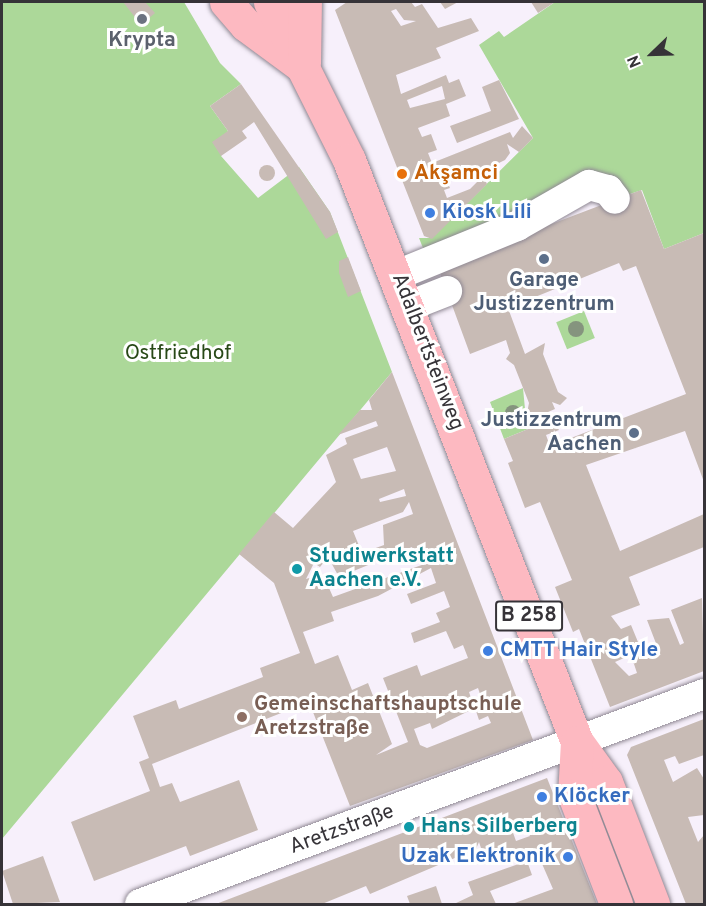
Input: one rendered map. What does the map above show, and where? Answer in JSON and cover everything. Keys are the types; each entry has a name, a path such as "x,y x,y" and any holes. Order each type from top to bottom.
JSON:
{"main road":[{"path":"226,2 246,26 304,68"},
{"name":"Adalbertsteinweg","path":"270,2 304,68 397,275 577,742 606,782 653,904"},
{"name":"Adalbertsteinweg","path":"304,68 305,2"},
{"name":"Adalbertsteinweg","path":"577,742 574,795 616,904"}],"street":[{"path":"397,275 517,226 590,185 609,190 615,199"},
{"path":"409,306 447,291"},
{"name":"Aretzstraße","path":"140,904 705,694"}],"green space":[{"name":"Ostfriedhof","path":"2,2 184,2 220,63 241,84 210,106 228,131 221,156 258,198 299,167 330,212 392,372 2,839"},
{"path":"555,2 704,2 704,233 664,249 642,190 624,196 622,188 427,258 419,238 432,238 533,138 479,45 499,31 504,37"},
{"path":"584,311 595,338 567,349 556,322"},
{"path":"523,388 525,409 532,416 538,411 538,425 504,439 490,402"}],"building":[{"name":"Krypta","path":"123,2 145,2 155,13 141,25"},
{"path":"347,2 411,2 415,7 422,4 438,28 471,18 479,31 436,48 441,58 396,75 401,94 446,75 449,83 459,79 466,96 446,104 450,116 418,128 422,137 431,134 437,150 428,153 432,163 510,132 513,138 522,126 533,138 519,152 507,144 510,153 505,160 464,180 454,166 442,171 450,188 444,190 447,198 470,189 483,176 487,184 432,239 424,236 335,10","holes":["396,9 404,20 416,21 401,26 391,11","442,86 445,99 410,108 407,100"]},
{"path":"440,2 458,2 445,9"},
{"path":"531,2 555,2 538,13"},
{"path":"499,80 519,119 457,143 450,126 491,111 482,87"},
{"path":"241,84 330,212 338,232 326,239 254,122 242,131 247,138 221,156 212,142 228,131 210,106"},
{"path":"267,165 275,173 267,181 259,173"},
{"path":"641,190 664,249 704,233 704,482 685,431 586,465 620,551 704,514 704,547 629,577 640,605 611,616 621,629 631,625 645,659 650,657 647,650 657,646 647,620 669,618 680,645 684,643 671,610 702,598 704,671 610,707 579,629 573,632 555,587 572,580 540,502 525,508 508,463 513,461 504,439 538,425 539,415 527,413 529,403 514,365 506,359 510,353 506,340 470,354 438,267","holes":["619,263 623,271 636,266 686,394 550,446 546,435 559,430 548,412 555,409 552,402 560,405 567,398 558,392 543,354 545,343 525,354 508,308","631,655 637,673 629,676 615,662"]},
{"path":"348,257 361,291 348,297 339,273 339,261"},
{"path":"392,372 533,740 350,806 309,702 152,764 160,787 172,783 180,802 239,780 258,830 190,856 186,846 94,881 71,822 150,791 139,762 149,758 133,716 176,700 179,709 263,677 260,668 300,653 274,583 239,554 274,512 293,528 336,482 326,455 347,444 345,438 378,426 376,421 338,435 360,410 372,410 369,400","holes":["387,447 396,471 361,479 353,459","404,489 406,496 380,502 379,499","409,502 413,514 383,525 384,545 362,553 353,531 403,512","412,547 415,556 426,552 430,562 333,597 329,588 321,590 316,576 306,579 314,563 320,567 328,557 339,577","431,568 436,583 407,594 411,604 444,591 450,607 436,613 440,622 411,633 414,643 446,631 454,649 463,645 468,658 421,676 417,665 383,678 408,742 376,755 392,744 368,683 352,690 338,655 315,664 303,632 334,621 331,612 378,596","478,688 481,697 472,701 469,692","475,708 479,720 488,716 491,723 427,748 420,745 414,729 430,723 432,729"]},
{"path":"704,719 704,755 679,764 675,756 664,760 673,782 697,768 704,779 704,815 688,817 698,842 704,835 704,904 686,904 627,755 631,747"},
{"path":"547,778 597,904 512,904 553,889 536,850 502,864 495,849 483,854 479,842 476,849 370,894 366,886 322,904 216,904","holes":["525,825 530,836 516,841 512,830"]},
{"path":"43,856 60,902 13,904 2,871"},
{"path":"527,861 532,875 490,891 496,904 454,904 473,895 468,882"},
{"path":"436,886 442,904 410,904 407,896"}],"place":[{"name":"Krypta","path":"142,19"},
{"name":"Akşamci","path":"402,174"},
{"name":"Kiosk Lili","path":"430,213"},
{"name":"Garage Justizzentrum","path":"544,259"},
{"name":"Justizzentrum Aachen","path":"634,433"},
{"name":"Studiwerkstatt Aachen e.V.","path":"297,569"},
{"name":"CMTT Hair Style","path":"488,651"},
{"name":"Gemeinschaftshauptschule Aretzstraße","path":"242,717"},
{"name":"Klöcker","path":"542,797"},
{"name":"Hans Silberberg","path":"409,827"},
{"name":"Uzak Elektronik","path":"568,857"}]}
